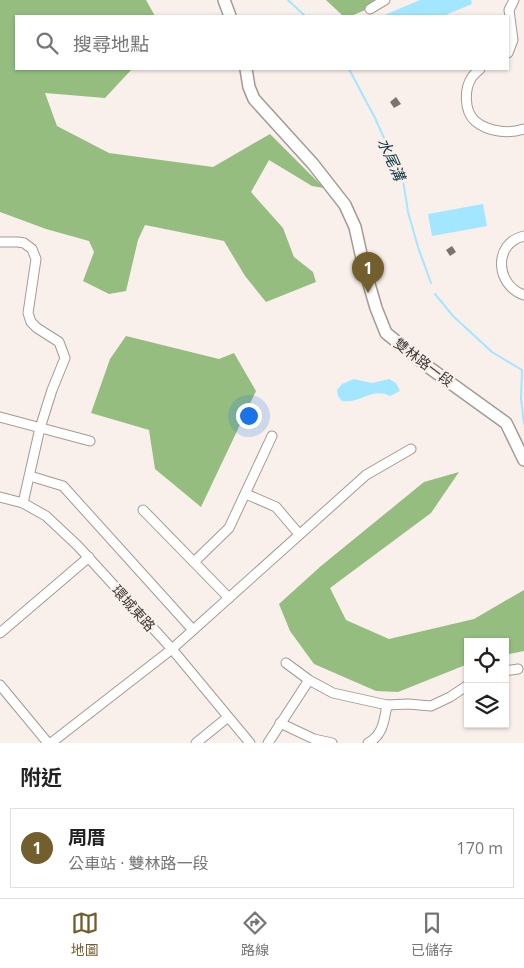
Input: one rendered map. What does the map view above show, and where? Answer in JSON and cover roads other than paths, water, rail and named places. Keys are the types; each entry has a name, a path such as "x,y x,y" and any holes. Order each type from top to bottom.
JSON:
{"street":[{"path":"224,0 230,15"},
{"path":"370,9 385,0"},
{"path":"509,50 513,40 509,10 514,0"},
{"name":"雙林路一段","path":"246,70 249,87 254,99 313,164 345,205 355,227 376,308 386,333 427,366 506,423 524,460"},
{"path":"479,70 472,76 466,94 467,108 474,120 498,131 524,129"},
{"path":"524,236 512,242 506,250 501,266 508,285 524,295"},
{"path":"0,242 24,243 32,249 36,259 28,313 31,322 37,328 59,342 66,358 52,390 40,428 24,503"},
{"path":"0,417 90,441"},
{"path":"194,562 229,528 272,436"},
{"path":"0,685 50,743 172,649 366,475 411,450"},
{"path":"30,476 63,486 194,630"},
{"path":"246,494 276,507 299,534"},
{"name":"環城東路","path":"0,497 24,503 46,516 89,557 172,649 250,743"},
{"path":"143,510 229,598"},
{"path":"0,633 89,557"},
{"path":"286,663 308,680 333,693 386,705 431,706 464,688"},
{"path":"509,670 518,668"},
{"path":"268,743 308,680"},
{"path":"368,743 380,732 384,721 386,705"},
{"path":"202,741 228,716"},
{"path":"280,724 332,743"}],"water":[{"path":"420,0 471,0 472,4 445,15 384,15"},
{"path":"483,204 487,226 432,236 428,214"},
{"path":"354,379 372,383 389,379 396,383 400,391 390,396 377,393 355,400 342,401 338,396 337,390 342,384"}],"waterway":[{"name":"水尾溝","path":"288,0 304,15"},
{"name":"水尾溝","path":"350,70 375,118 403,180 408,212 431,283"},
{"name":"水尾溝","path":"435,294 453,316 492,352 522,370 521,399 524,424"}],"place":[{"name":"周厝","path":"368,293"}]}
